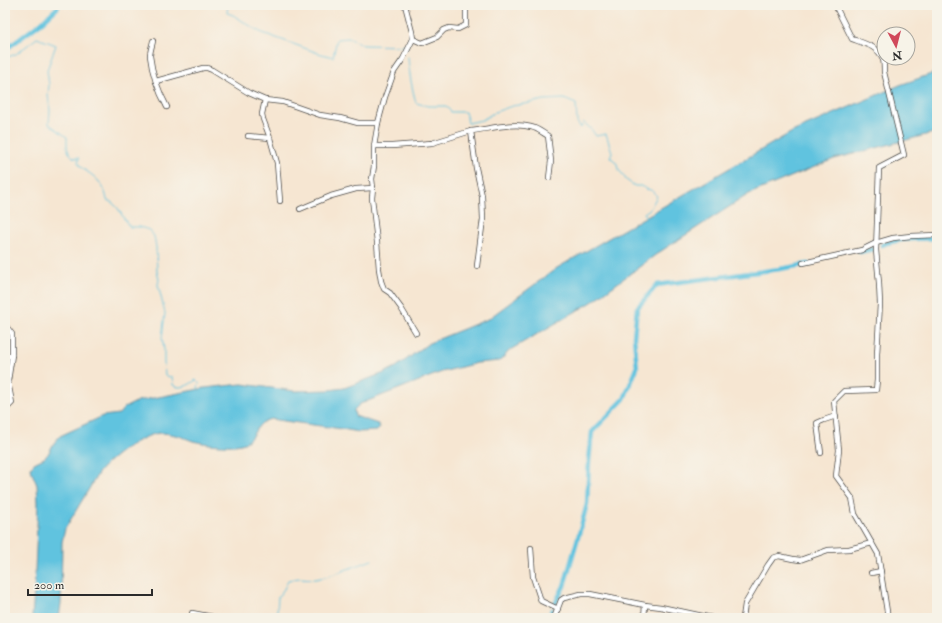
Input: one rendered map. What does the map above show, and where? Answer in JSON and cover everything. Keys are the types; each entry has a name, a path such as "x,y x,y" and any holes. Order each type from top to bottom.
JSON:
{"street":[{"path":"405,5 413,39 404,59 394,72 384,97 374,146 372,198 381,281 384,288 401,308 416,333"},
{"path":"413,39 422,42 436,38 444,30 449,28 458,29 466,25 466,5"},
{"path":"835,5 852,39 868,44 877,50 883,59 884,72 904,155 879,168 876,250 880,283 880,304 876,390 844,391 834,401 839,450 836,476 852,498 855,514 878,554 888,618"},
{"path":"153,41 150,55 153,71 160,93 167,107"},
{"path":"156,81 190,71 207,68 249,93 266,100 283,102 320,115 358,123 378,123"},
{"path":"266,100 262,114 277,163 280,201"},
{"path":"374,146 392,146 432,142 471,131 510,126 532,127 548,136 551,161 549,178"},
{"path":"471,131 476,168 482,196 483,219 477,266"},
{"path":"248,136 270,138"},
{"path":"300,209 331,196 356,189 373,188"},
{"path":"803,263 862,250 876,243 893,238 937,235"},
{"path":"5,325 12,334 12,355 8,381 12,403 5,410"},
{"path":"5,356 12,355"},
{"path":"821,453 817,423 836,416"},
{"path":"743,618 745,604 768,565 776,556 800,560 828,550 849,549 872,543"},
{"path":"531,548 534,577 540,601 558,610"},
{"path":"871,573 881,571"},
{"path":"554,618 561,600 581,594 590,594 661,607 712,618"},
{"path":"644,605 644,618"},
{"path":"192,613 213,616"}],"water":[{"path":"937,72 937,132 834,159 749,194 658,253 592,302 510,350 500,361 477,363 442,372 360,404 354,410 355,416 378,424 380,428 377,431 359,432 270,419 259,426 248,441 241,444 210,444 193,441 177,435 160,433 136,442 111,460 99,472 65,529 62,542 61,603 59,618 32,618 38,503 37,485 31,467 34,463 44,458 48,454 60,436 103,416 119,414 124,408 138,401 205,388 242,384 295,391 329,390 344,388 384,373 396,367 429,343 488,319 557,268 792,132 900,85"}],"waterway":[{"path":"5,50 42,22 59,5"},
{"path":"228,5 227,13 233,15 260,32 333,57 337,39 349,38 363,45 407,46"},
{"path":"5,52 8,57 16,54 37,38 56,45 47,70 50,110 49,124 67,137 68,151 74,158 79,158 78,162 80,166 100,183 105,191 107,200 118,208 130,227 140,227 149,230 154,236 159,279 158,285 165,313 162,338 165,376 172,377 173,385 179,387 188,385 196,380 199,383 198,389"},
{"path":"408,57 416,103 428,106 446,106 451,112 465,112 468,123 482,120 495,112 512,106 544,100 564,99 576,104 577,122 581,128 583,122 596,136 606,134 612,152 610,157 615,161 618,169 626,180 635,186 641,186 651,190 657,196 650,209 644,213 647,217"},
{"path":"882,245 902,240 937,238"},
{"path":"860,252 873,249"},
{"path":"555,604 564,586 587,504 592,432 624,399 637,368 634,337 637,308 657,285 808,264"},
{"path":"271,618 272,613 277,612 278,597 288,580 326,577 372,560"},
{"path":"548,618 552,610"}]}
